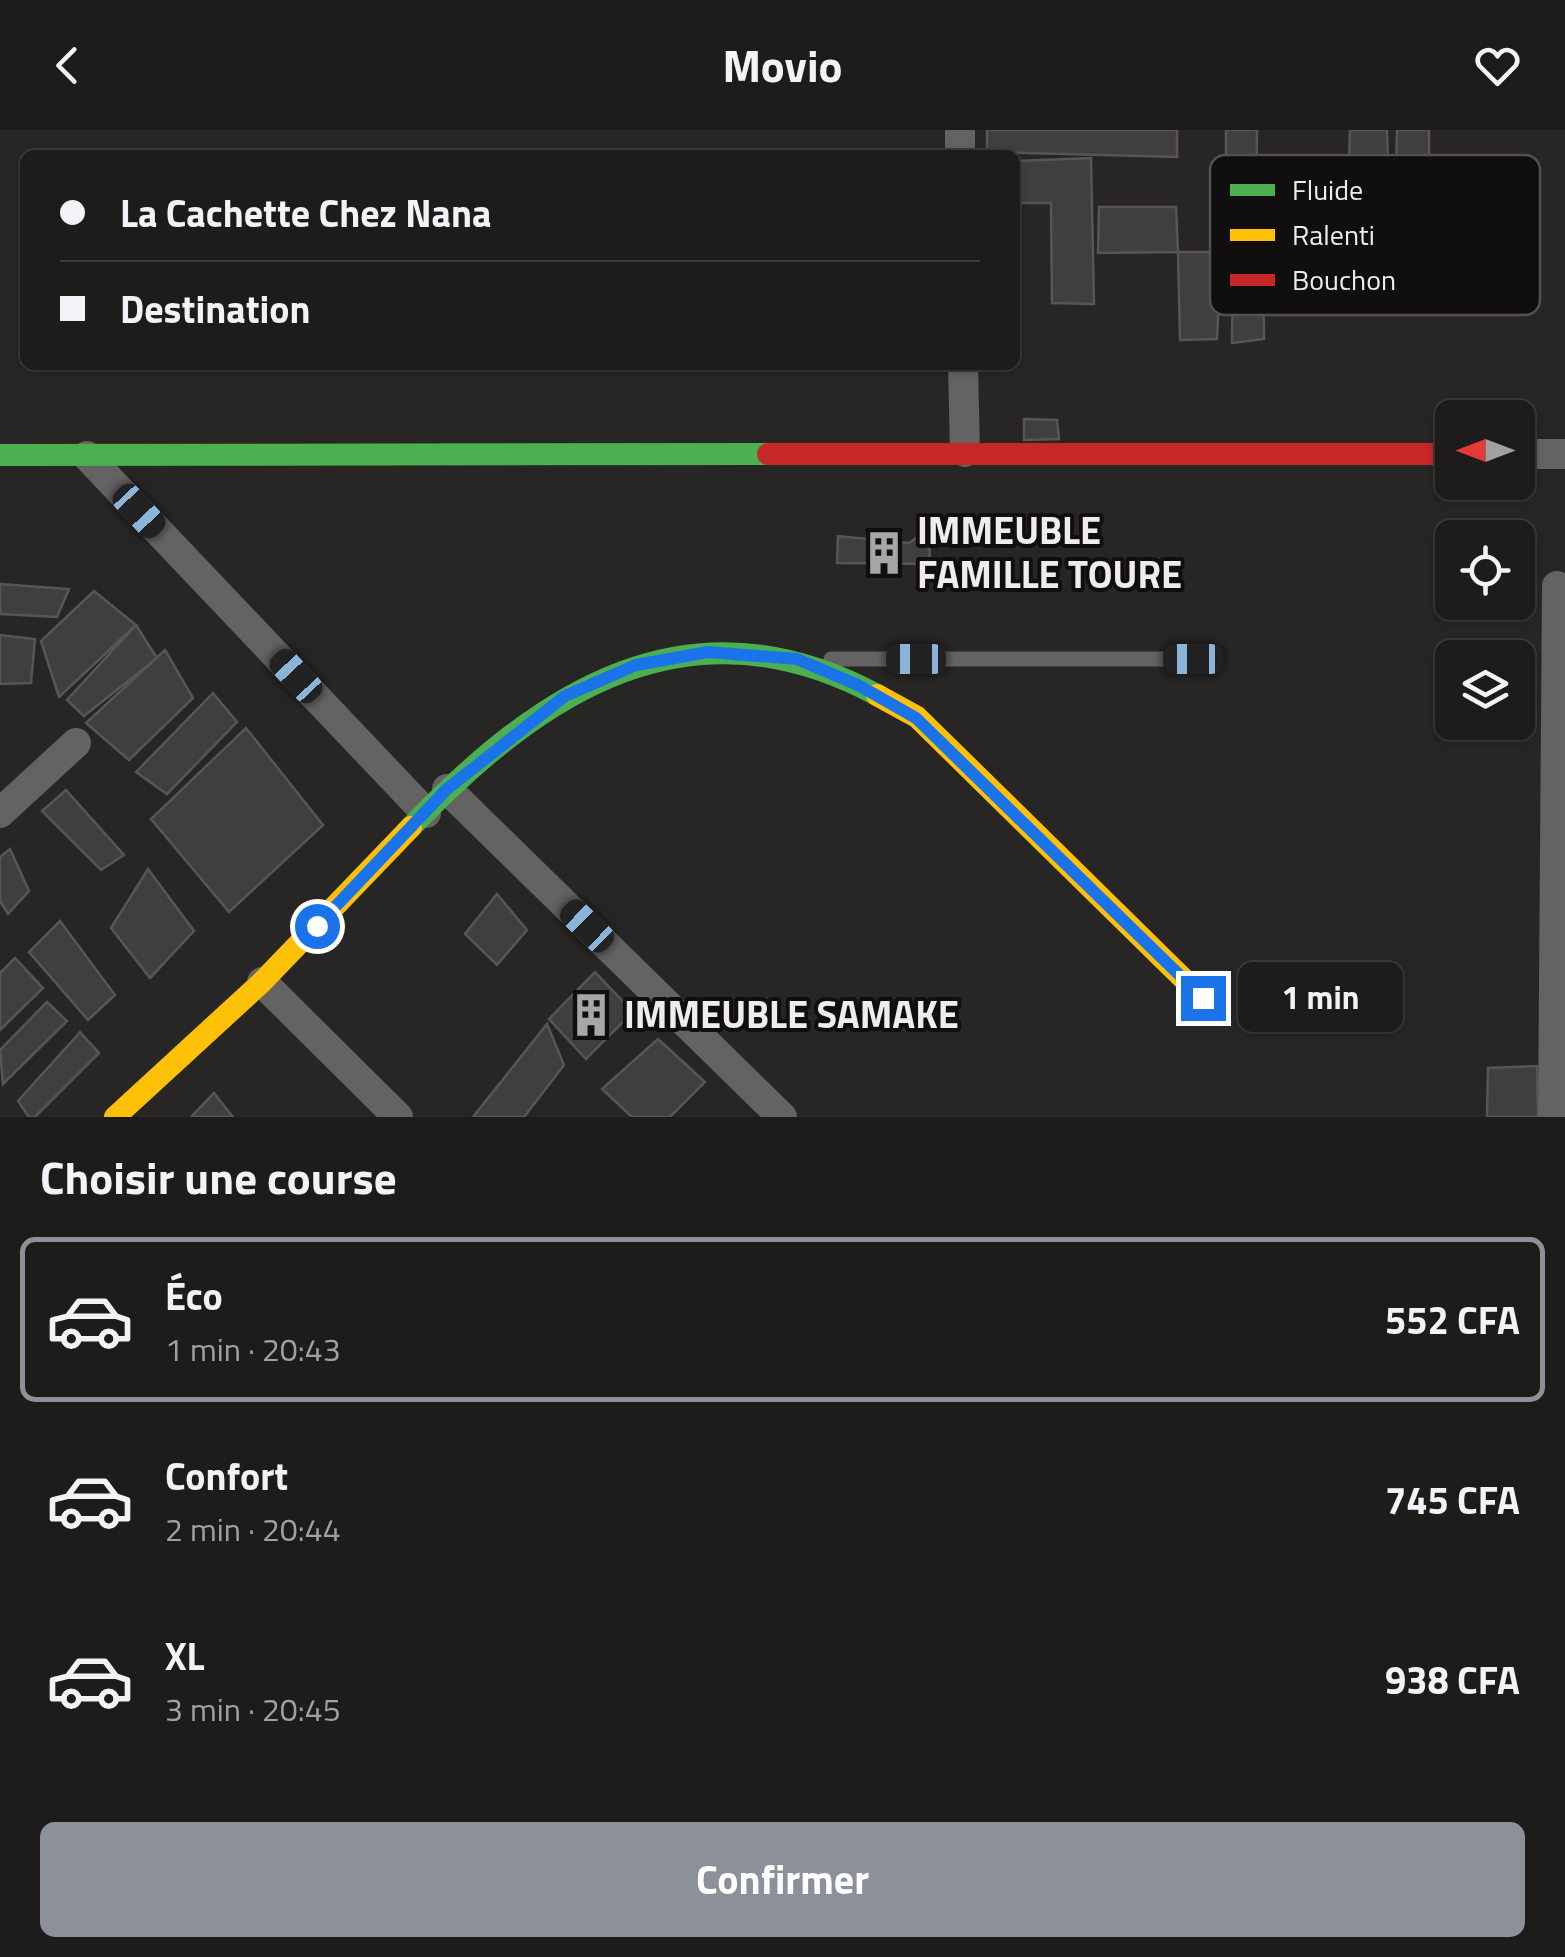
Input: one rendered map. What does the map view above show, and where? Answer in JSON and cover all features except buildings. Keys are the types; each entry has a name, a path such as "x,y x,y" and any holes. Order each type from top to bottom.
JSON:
{"street":[{"path":"963,370 964,452"},
{"path":"0,455 1435,454"},
{"path":"1535,454 1565,454"},
{"path":"87,456 426,813"},
{"path":"1553,1117 1560,1008 1557,586"},
{"path":"115,1117 262,982 447,789 565,696 636,665 708,652 797,659 858,685 916,718 1203,998"},
{"path":"0,813 76,743"},
{"path":"447,789 782,1117"},
{"path":"262,982 398,1117"}],"lane":[{"path":"797,659 1193,659"}],"traffic: fast":[{"path":"0,455 768,454"},
{"path":"411,827 513,734 567,698 623,672 682,656 744,654 809,666 877,695"}],"traffic: slow":[{"path":"877,695 917,717 1203,998"},
{"path":"115,1117 262,982 411,827"}],"traffic: jam":[{"path":"768,454 1435,454"}],"place":[{"name":"IMMEUBLE FAMILLE TOURE","path":"884,553"},
{"name":"IMMEUBLE SAMAKE","path":"591,1015"}],"route":[{"path":"317,926 447,789 565,696 636,665 708,652 797,659 858,685 916,718 1203,998"}]}
